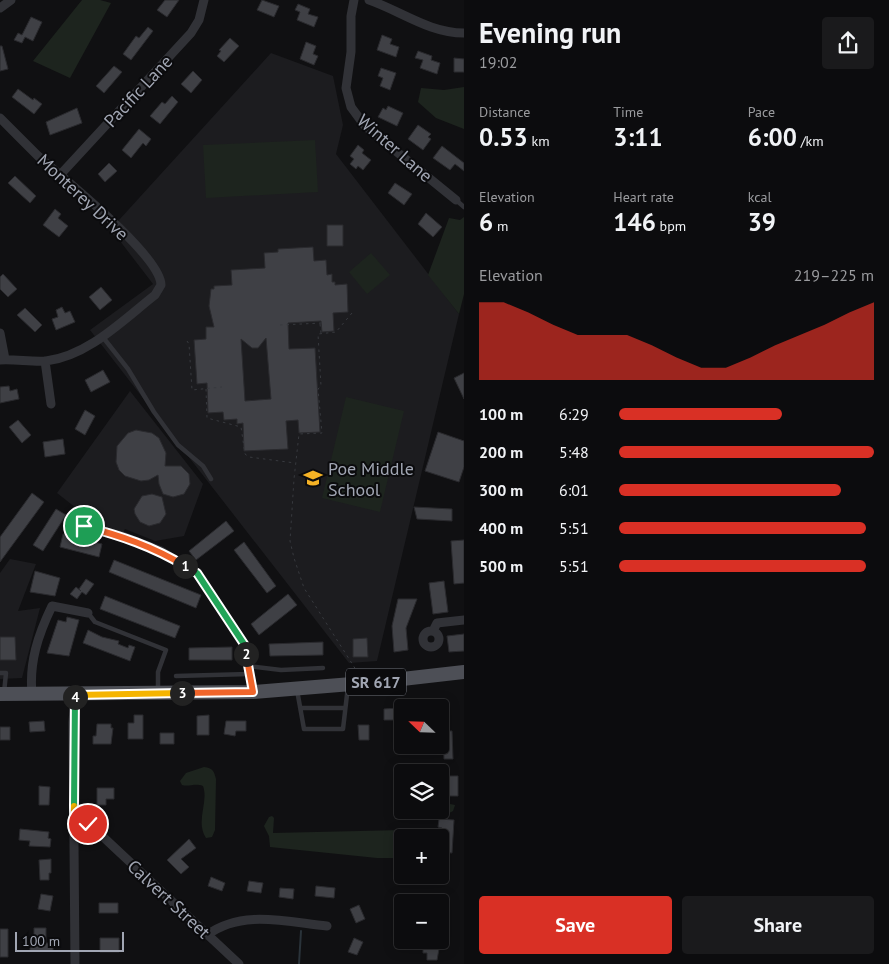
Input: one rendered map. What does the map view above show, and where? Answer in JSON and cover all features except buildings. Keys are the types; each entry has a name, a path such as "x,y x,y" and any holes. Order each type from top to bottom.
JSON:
{"main road":[{"name":"SR 617","path":"2,694 75,695 253,692 355,684 464,672"}],"street":[{"path":"0,8 11,0"},
{"name":"Pacific Lane","path":"60,175 191,34 199,20 204,0"},
{"name":"Winter Lane","path":"354,0 351,16 351,52 346,88 351,107 364,126 456,200"},
{"path":"369,0 431,27 464,33"},
{"name":"Monterey Drive","path":"0,118 60,175 123,230 161,280 161,285 155,296 102,336"},
{"path":"0,333 3,359 45,361 67,356 102,336"},
{"path":"45,361 51,404"},
{"path":"84,526 122,536 161,551 197,573 244,644 253,692"},
{"path":"32,694 30,673 41,628 52,606 88,613"},
{"path":"433,631 437,624 464,620"},
{"path":"75,695 75,964"},
{"name":"Calvert Street","path":"74,818 88,824 100,834 238,964"},
{"path":"207,934 227,923 244,919 327,926"}],"lane":[{"path":"456,200 464,207"},
{"path":"102,336 128,369 154,412 178,445 203,466 211,479"},
{"path":"88,613 95,622 166,650 158,672 157,694"},
{"path":"176,676 249,670 323,668"},
{"path":"0,673 6,673 2,694"},
{"path":"297,688 304,729 344,729 345,708 355,684"},
{"path":"300,708 345,708"}],"path":[{"path":"352,313 336,332 318,334 321,386 318,389 322,433 299,434 290,541 304,588 360,676 355,684"},
{"path":"280,325 321,323 321,334"},
{"path":"187,341 189,344 192,390 222,387"},
{"path":"206,389 207,418 242,428 245,454 249,457 296,463"}],"shaded area":[{"path":"82,0 100,0 111,3 70,78 33,61"},
{"name":"Poe Middle School","path":"271,53 333,76 343,125 336,154 459,314 377,661 349,663 90,330 153,284 120,241 109,231"},
{"path":"464,87 464,129 436,118 418,102 421,88 444,90"},
{"path":"315,140 318,192 206,198 203,145"},
{"path":"464,217 464,294 459,314 428,275 449,218 460,220"},
{"path":"371,253 390,275 367,294 349,272"},
{"path":"130,391 203,484 184,536 155,541 125,529 122,534 99,526 57,493"},
{"path":"346,397 404,411 380,512 322,498"},
{"path":"10,559 36,564 18,611 40,608 22,678 0,679 0,573"},
{"path":"204,767 213,770 216,779 215,830 212,837 206,838 202,825 203,786 182,785 180,781 186,773"},
{"path":"449,804 455,805 453,811 449,813"},
{"path":"272,816 274,818 273,833 394,830 394,858 377,858 270,847 269,836 264,826 269,817"}],"waterway":[{"path":"299,964 301,931"}],"place":[{"name":"Poe Middle School","path":"313,478"}],"route":[{"path":"84,526 122,536 161,551 197,573 244,644 253,692 75,695 73,722 74,818 88,824"}]}
